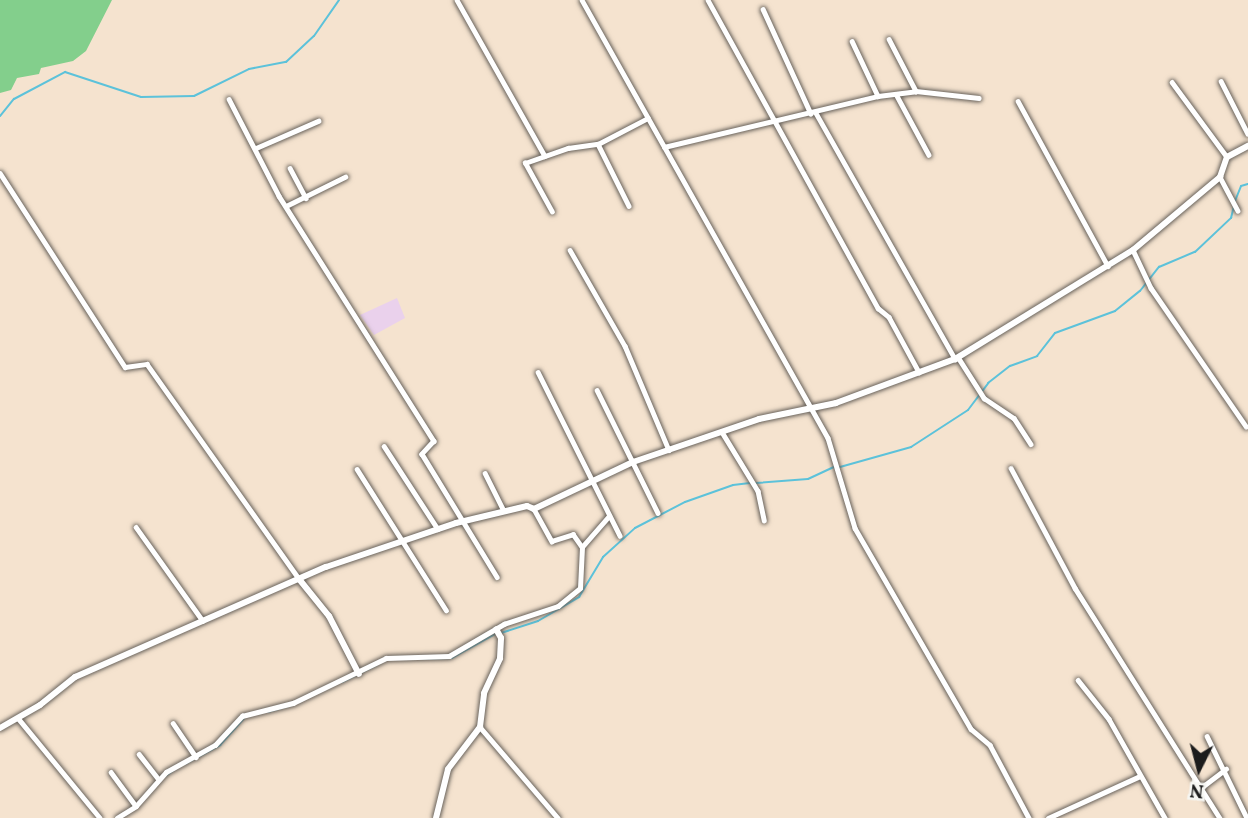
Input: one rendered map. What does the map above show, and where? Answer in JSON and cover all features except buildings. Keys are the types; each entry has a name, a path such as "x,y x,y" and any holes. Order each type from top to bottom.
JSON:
{"street":[{"path":"457,0 545,156"},
{"path":"582,0 812,408 836,461 836,472 855,528 971,729 990,746 1029,818"},
{"path":"708,0 878,308 888,317 919,372"},
{"path":"763,9 814,113 957,358 984,398 1014,418 1031,444"},
{"path":"889,39 916,91"},
{"path":"852,41 878,96"},
{"path":"1221,81 1248,134"},
{"path":"1172,82 1227,157"},
{"path":"664,147 878,96 916,91 979,98"},
{"path":"896,94 929,155"},
{"path":"229,99 286,206 434,441 422,453 497,577"},
{"path":"1018,101 1108,267"},
{"path":"552,212 525,164 545,156 598,144 648,118"},
{"path":"256,148 318,121"},
{"path":"598,144 629,206"},
{"path":"534,509 633,462 722,432 812,408 957,358 1133,250 1220,177 1227,157 1248,146"},
{"path":"290,168 306,198"},
{"path":"0,173 125,367 147,364 299,579 329,616 359,674"},
{"path":"286,206 345,177"},
{"path":"1220,177 1235,200 1238,211"},
{"path":"569,250 625,346 669,450"},
{"path":"1133,250 1151,288 1245,426"},
{"path":"538,372 620,536"},
{"path":"597,390 658,513"},
{"path":"722,432 758,491 764,520"},
{"path":"384,446 438,529"},
{"path":"1011,468 1075,588 1220,818"},
{"path":"356,469 446,610"},
{"path":"485,473 504,511"},
{"path":"0,728 75,677 299,579 438,529 527,506 534,509 552,541 573,534 582,547 582,581 576,594 545,612 496,629 449,656 386,658 359,674 330,682 283,707 242,716 221,740 158,778 136,806 117,818"},
{"path":"582,547 609,516"},
{"path":"136,527 203,621"},
{"path":"436,818 448,769 480,727 484,693 500,659 501,638 496,629"},
{"path":"1078,680 1110,719 1165,818"},
{"path":"18,718 100,818"},
{"path":"173,723 195,757"},
{"path":"480,727 558,818"},
{"path":"1207,736 1226,769 1247,818"},
{"path":"139,754 158,778"},
{"path":"1202,787 1226,769"},
{"path":"111,772 136,806"},
{"path":"1048,818 1140,776"}],"shaded area":[{"path":"397,298 405,318 374,335 360,315"}],"green space":[{"path":"0,0 112,0 86,51 73,61 41,68 39,74 17,78 11,90 0,93"}],"waterway":[{"path":"0,116 14,99 65,72 141,97 194,96 249,69 286,62 314,36 339,0"},
{"path":"1235,201 1241,186 1248,184"},
{"path":"840,467 911,447 968,410 988,383 1010,366 1037,356 1055,333 1115,311 1140,291 1159,267 1195,252 1231,218 1234,206"},
{"path":"756,483 808,479 834,467"},
{"path":"501,633 538,621 579,597 603,557 635,528 685,502 733,485 750,483"},
{"path":"420,659 452,658 495,634"},
{"path":"342,682 377,665"},
{"path":"268,712 293,705"},
{"path":"185,764 220,745 245,717"},
{"path":"164,777 174,770"}]}
